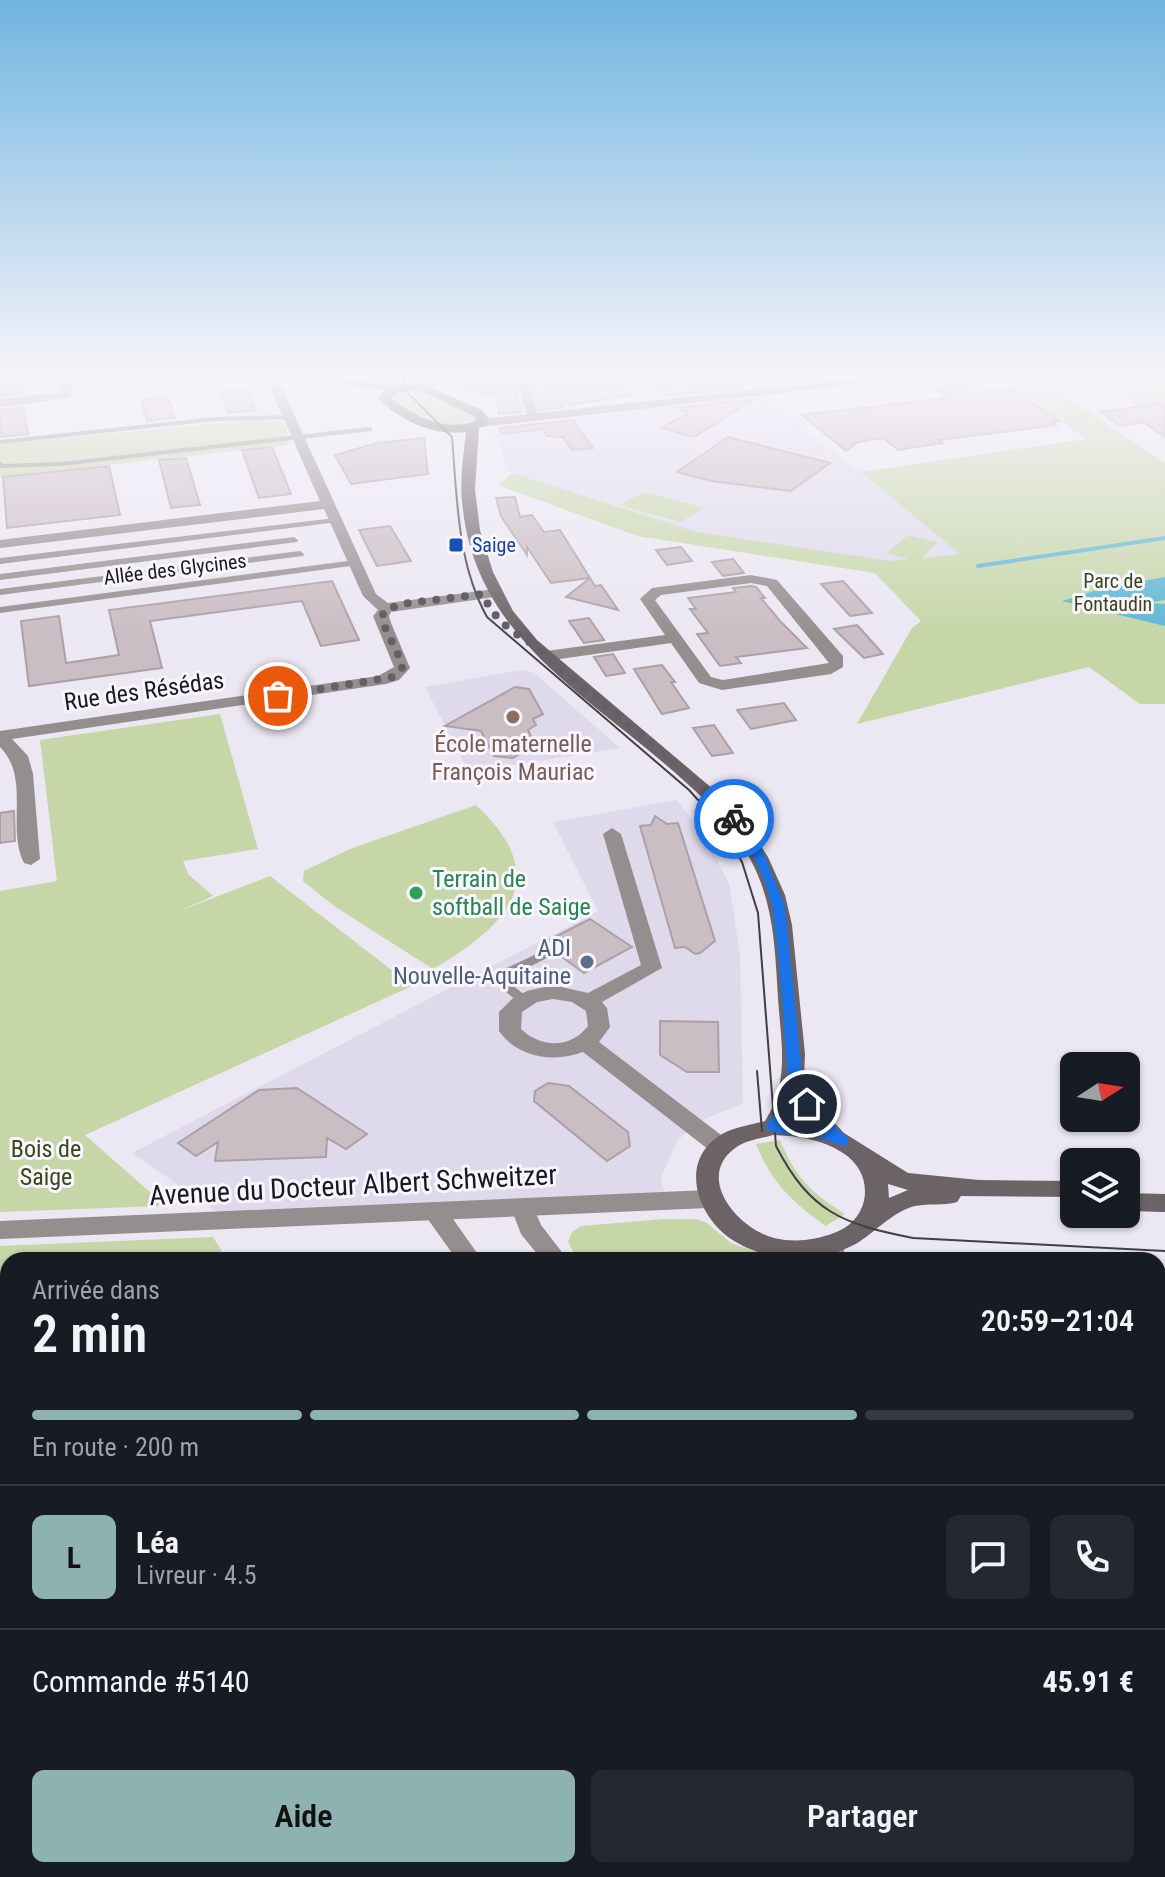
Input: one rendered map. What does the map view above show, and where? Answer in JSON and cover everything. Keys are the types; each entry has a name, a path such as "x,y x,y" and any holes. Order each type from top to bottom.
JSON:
{"main road":[{"path":"470,462 469,503 489,593 538,650 714,798 756,849 778,906 795,1082 789,1104 773,1127"},
{"path":"795,1082 819,1120 873,1172 878,1189 876,1206 868,1222"},
{"path":"793,1252 763,1244 739,1233 720,1218 708,1199 706,1172 721,1147 736,1137 773,1127 809,1129 852,1149 891,1176 906,1181 934,1185 1060,1189"},
{"path":"1140,1191 1165,1192"},
{"path":"837,1251 868,1222 909,1198 1060,1200"},
{"path":"1140,1202 1165,1203"}],"street":[{"path":"308,462 372,600 386,609 401,604 489,593"},
{"path":"0,544 328,504"},
{"path":"764,579 772,583 837,659 837,664 831,669 716,684 705,680 674,638 647,599 649,595 764,579"},
{"name":"Rue des Résédas","path":"0,737 393,677 402,668 402,663 383,623 381,616 386,609"},
{"path":"538,650 674,638"},
{"path":"0,737 19,756 24,774 31,859"},
{"path":"588,1001 652,968 612,834"},
{"path":"553,992 588,1001 596,1008 599,1027 586,1043 573,1048 543,1050 517,1040 507,1022 510,1012 523,1000 553,992"},
{"path":"586,1043 721,1147"},
{"name":"Avenue du Docteur Albert Schweitzer","path":"0,1230 708,1199"},
{"path":"523,1208 530,1228 550,1252"},
{"path":"434,1211 464,1252"}],"lane":[{"path":"0,464 82,462"},
{"path":"0,561 335,520"},
{"path":"289,525 306,570"},
{"path":"0,577 294,540"},
{"path":"0,592 300,554"},
{"name":"Allée des Glycines","path":"0,610 355,563"},
{"path":"523,1000 496,978 545,954"}],"shaded area":[{"path":"504,462 847,462 961,554 891,561 697,532 506,470"},
{"name":"École maternelle François Mauriac","path":"521,670 533,672 620,748 469,772 425,687"},
{"path":"677,800 709,843 729,884 740,954 743,1103 693,1124 676,1143 661,1178 666,1197 229,1220 132,1153 598,911 553,822"}],"green space":[{"path":"0,462 139,462 0,477"},
{"name":"Parc de Fontaudin","path":"932,462 1165,463 1165,536 1133,542 1165,537 1165,704 1140,704 1089,667 857,724 912,628 921,621 875,573 637,536 498,485 513,473 697,532 891,561 908,559 887,553 908,535 938,542 922,558 960,554 861,472"},
{"path":"644,492 704,508 680,522 620,505"},
{"name":"Bois de Saige","path":"220,714 258,849 183,861 188,874 213,896 177,912 270,876 412,986 85,1135 159,1200 159,1206 0,1212 0,891 57,881 40,740"},
{"name":"Terrain de softball de Saige","path":"476,805 500,831 513,856 517,878 512,898 500,917 482,935 433,969 334,906 303,881 304,871 350,849"},
{"path":"780,1140 805,1183 845,1214 826,1226 784,1191 756,1144"},
{"path":"696,1219 707,1223 731,1243 757,1252 574,1252 568,1242 572,1232 581,1226"},
{"path":"213,1237 222,1252 0,1252 0,1246"}],"water":[{"path":"1165,577 1165,600 1147,603 1165,604 1165,626 1062,601 1103,588"}],"building":[{"path":"159,462 187,462 200,505 171,508"},
{"path":"246,462 278,462 291,494 259,498"},
{"path":"339,462 427,462 428,474 351,484"},
{"path":"692,462 830,463 791,491 711,481 677,472"},
{"path":"109,466 120,515 7,528 3,477"},
{"path":"515,497 520,517 532,515 544,532 560,530 590,578 551,583 527,547 527,555 501,516 496,498"},
{"path":"390,526 411,561 377,566 359,530"},
{"path":"681,547 692,561 667,565 656,550"},
{"path":"733,559 744,573 723,576 712,562"},
{"path":"590,578 595,586 601,585 618,610 566,597"},
{"path":"332,581 359,640 321,646 302,601 150,621 162,668 29,686 21,621 59,616 66,663 119,655 109,610"},
{"path":"843,581 872,613 850,616 821,584"},
{"path":"756,587 780,621 807,648 736,657 741,663 720,666 697,634 708,633 690,609 696,609 688,598 736,592 733,588"},
{"path":"589,618 604,640 584,643 569,621"},
{"path":"857,625 883,654 864,658 834,629"},
{"path":"613,654 625,673 606,676 594,657"},
{"path":"662,665 689,708 662,714 634,669"},
{"path":"515,687 529,689 543,714 533,719 536,725 528,730 531,736 522,741 526,750 513,758 494,756 481,731 445,726"},
{"path":"784,703 796,720 751,729 737,710"},
{"path":"714,725 733,753 712,756 693,728"},
{"path":"14,811 15,841 0,843 0,813"},
{"path":"655,816 667,824 678,823 715,941 700,953 695,954 685,947 675,948 640,826 651,825"},
{"path":"590,919 632,947 584,973 543,943"},
{"path":"660,1021 718,1022 719,1072 687,1072 660,1055"},
{"path":"548,1083 569,1086 628,1132 630,1146 607,1161 534,1101 535,1091"},
{"path":"297,1088 367,1134 346,1149 327,1138 326,1157 215,1161 218,1142 196,1156 178,1143 259,1090"}],"waterway":[{"path":"978,566 1165,538"}],"tram line":[{"path":"454,462 464,552 477,596 487,617 689,790 717,821 742,862 758,913 776,1146 802,1186 831,1212 847,1220 913,1238 1165,1251"},
{"path":"757,1071 762,1131"}],"way so far":[{"path":"278,696 393,677 399,673 402,663 383,623 381,616 386,609 401,604 483,594 491,610 507,628 531,643 692,778 734,819"}],"place":[{"name":"Saige","path":"456,545"},
{"name":"École maternelle François Mauriac","path":"513,717"},
{"name":"Terrain de softball de Saige","path":"416,893"},
{"name":"ADI Nouvelle-Aquitaine","path":"587,962"}],"route":[{"path":"734,819 756,849 778,906 795,1082 789,1104 773,1127 797,1127 842,1141 807,1104"}]}
